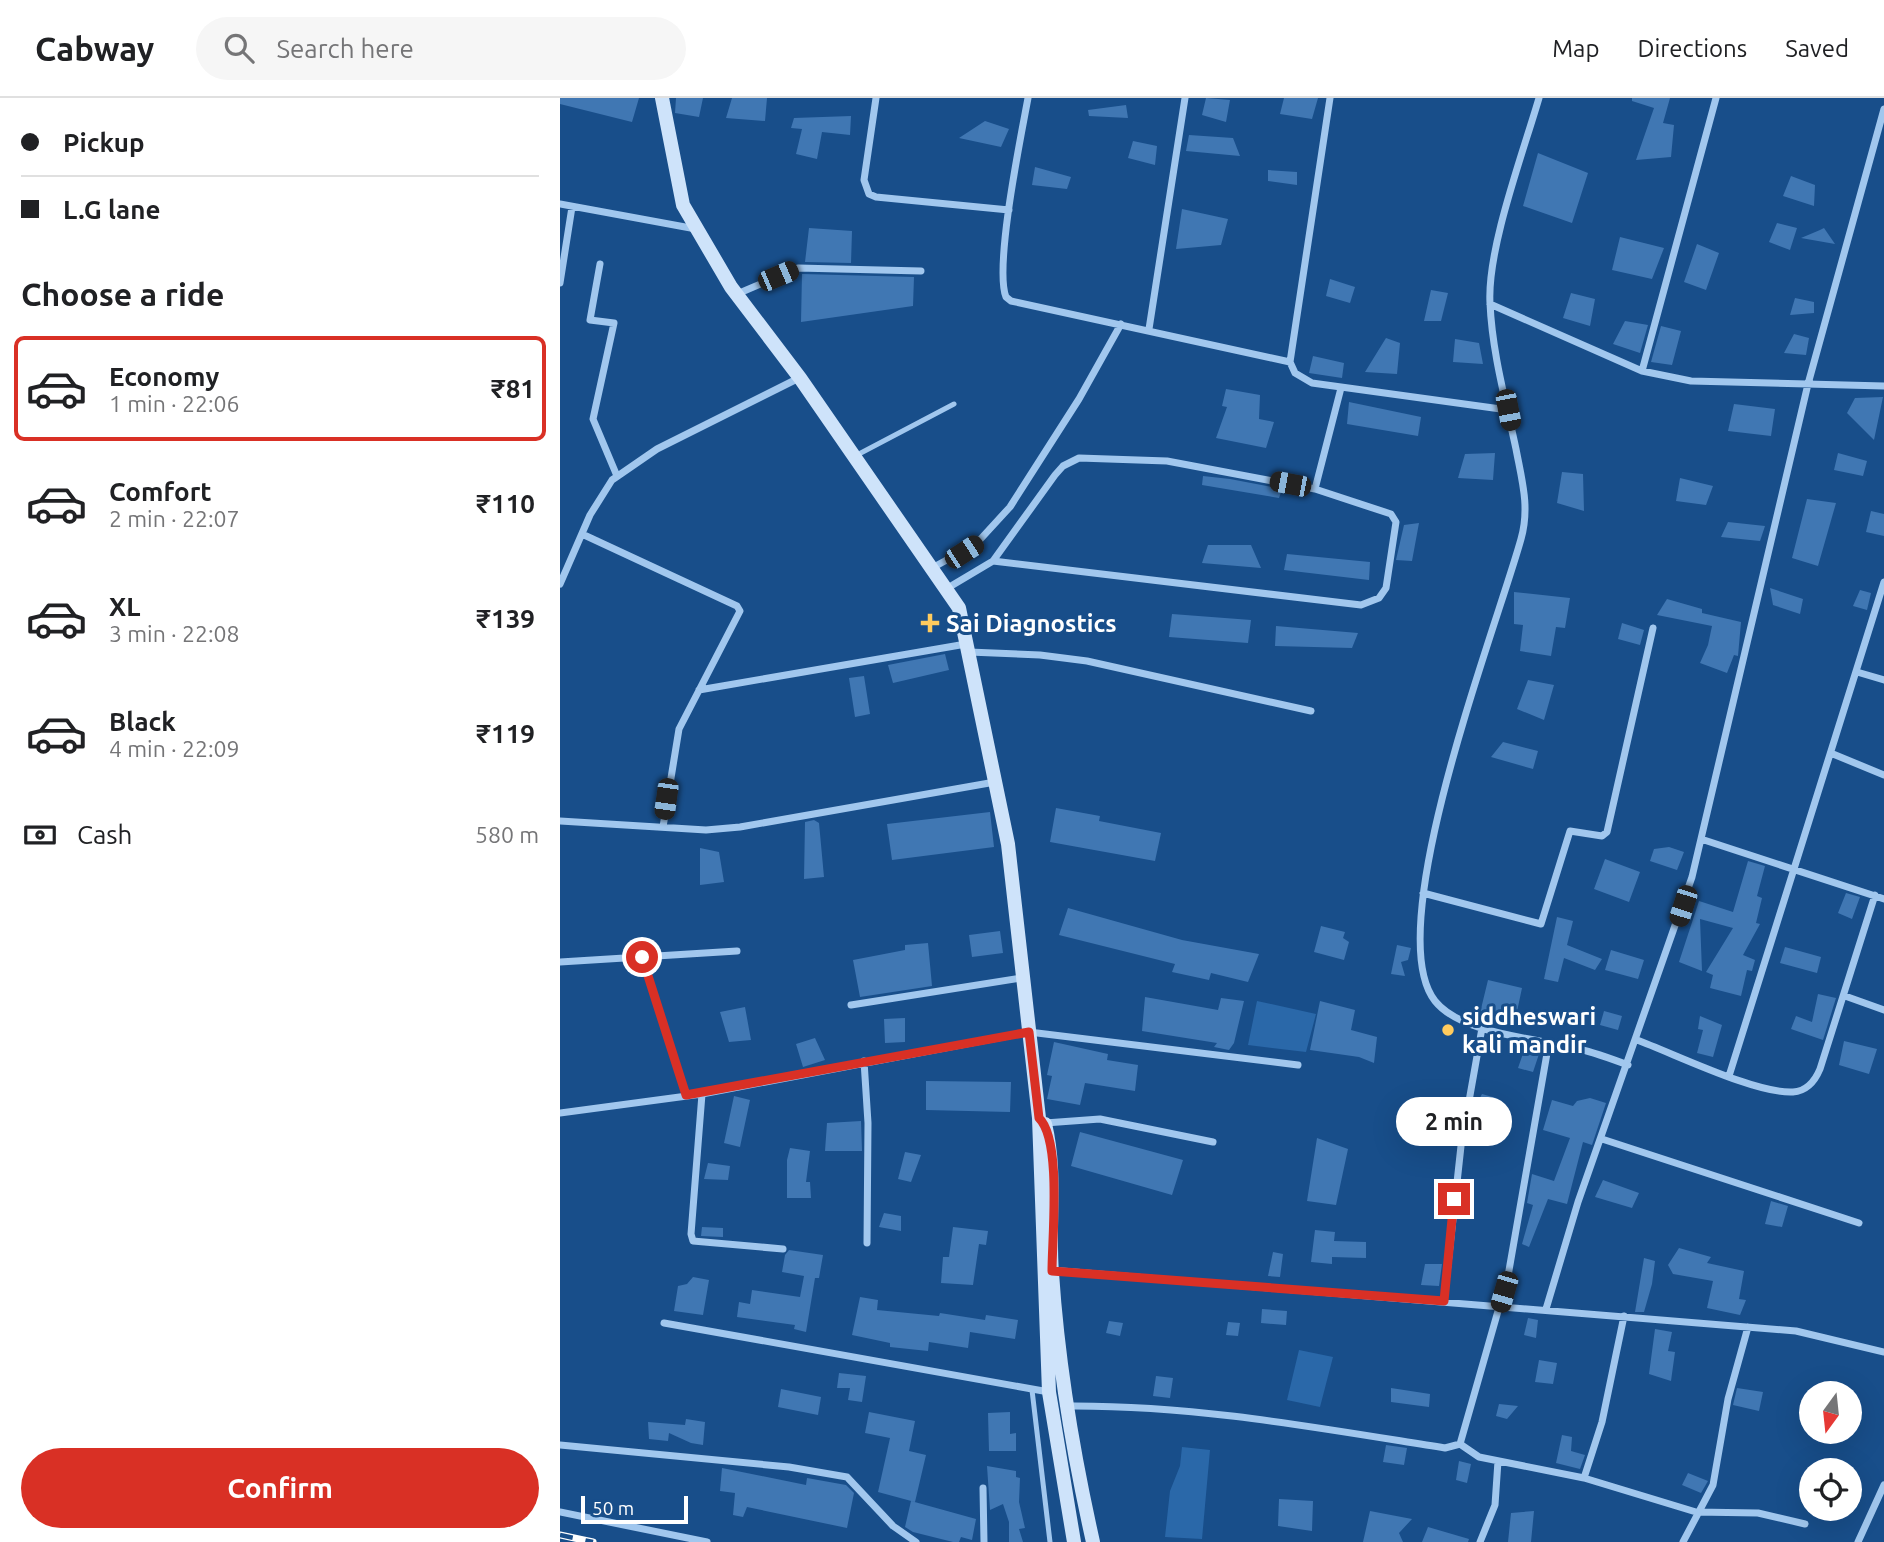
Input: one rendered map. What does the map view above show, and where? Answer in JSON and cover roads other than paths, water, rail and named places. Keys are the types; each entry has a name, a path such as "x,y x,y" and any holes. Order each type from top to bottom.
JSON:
{"main road":[{"path":"663,98 683,205 736,295 800,378 959,608 1008,844 1021,978 1042,1121 1049,1392 1074,1542"},
{"path":"1047,1269 1074,1456 1093,1542"}],"street":[{"path":"876,98 864,180 869,194 876,197 1009,210"},
{"path":"1028,98 1009,210 1003,285 1006,297 1012,301 1290,362"},
{"path":"1149,329 1185,98"},
{"path":"1330,98 1290,362 1295,373 1302,379 1341,388 1508,410"},
{"path":"1539,98 1497,247 1490,304 1525,493 1526,524 1453,758 1423,894 1419,929 1423,978 1435,1002 1451,1014 1482,1028 1549,1042 1628,1065"},
{"path":"1642,371 1716,98"},
{"path":"1546,1309 1578,1202 1683,906 1808,384 1884,108"},
{"path":"560,204 697,229"},
{"path":"560,283 572,206"},
{"path":"600,264 590,320 614,323 593,419 617,476"},
{"path":"736,295 798,268 921,271"},
{"path":"1490,304 1642,371 1690,381 1884,386"},
{"path":"932,568 976,544 1010,508 1079,398 1121,324"},
{"path":"560,584 597,503 617,476 657,449 800,378"},
{"path":"1315,489 1341,388"},
{"path":"946,589 993,561 1055,475 1063,466 1079,458 1167,460 1315,489 1395,517 1390,578 1379,598 1361,605 993,561"},
{"path":"582,534 737,606 739,617 699,690 674,744 663,827"},
{"path":"1729,1076 1793,867 1833,754 1884,582"},
{"path":"1423,894 1541,924 1570,831 1602,836 1607,832 1653,628"},
{"path":"699,690 967,648 1078,660 1311,711"},
{"path":"1857,671 1884,680"},
{"path":"1833,754 1884,775"},
{"path":"560,821 706,830 740,827 995,782"},
{"path":"1701,839 1884,899"},
{"path":"1637,1040 1729,1076 1782,1091 1795,1092 1809,1086 1820,1069 1875,895"},
{"path":"560,962 737,951"},
{"path":"642,957 686,1095"},
{"path":"851,1006 1021,978"},
{"path":"1845,996 1884,1010"},
{"path":"1444,1301 1461,1146 1482,1028"},
{"path":"560,1113 702,1094 864,1061 1029,1032 1298,1065"},
{"path":"1460,1444 1510,1267 1549,1042"},
{"path":"864,1061 867,1242"},
{"path":"702,1094 691,1234 693,1241 783,1249"},
{"path":"1042,1121 1100,1119 1213,1142"},
{"path":"1602,1139 1859,1223"},
{"path":"1047,1269 1796,1331 1884,1352"},
{"path":"1584,1478 1602,1422 1624,1315"},
{"path":"664,1323 1049,1392"},
{"path":"1683,1542 1696,1512 1713,1485 1725,1411 1748,1327"},
{"path":"1068,1406 1138,1405 1214,1412 1445,1448 1460,1444 1479,1457 1584,1478 1696,1512 1758,1513 1805,1524"},
{"path":"560,1445 789,1467 847,1477 893,1526 916,1542"},
{"path":"1480,1542 1495,1505 1498,1461"},
{"path":"1858,1542 1884,1485"},
{"path":"983,1488 984,1542"},
{"path":"560,1512 707,1542"}],"lane":[{"path":"854,457 954,404"},
{"path":"1032,1390 1050,1542"}],"railway":[{"path":"560,1535 593,1542"}],"place":[{"name":"Sai Diagnostics","path":"930,623"},
{"name":"siddheswari kali mandir","path":"1448,1030"}]}
